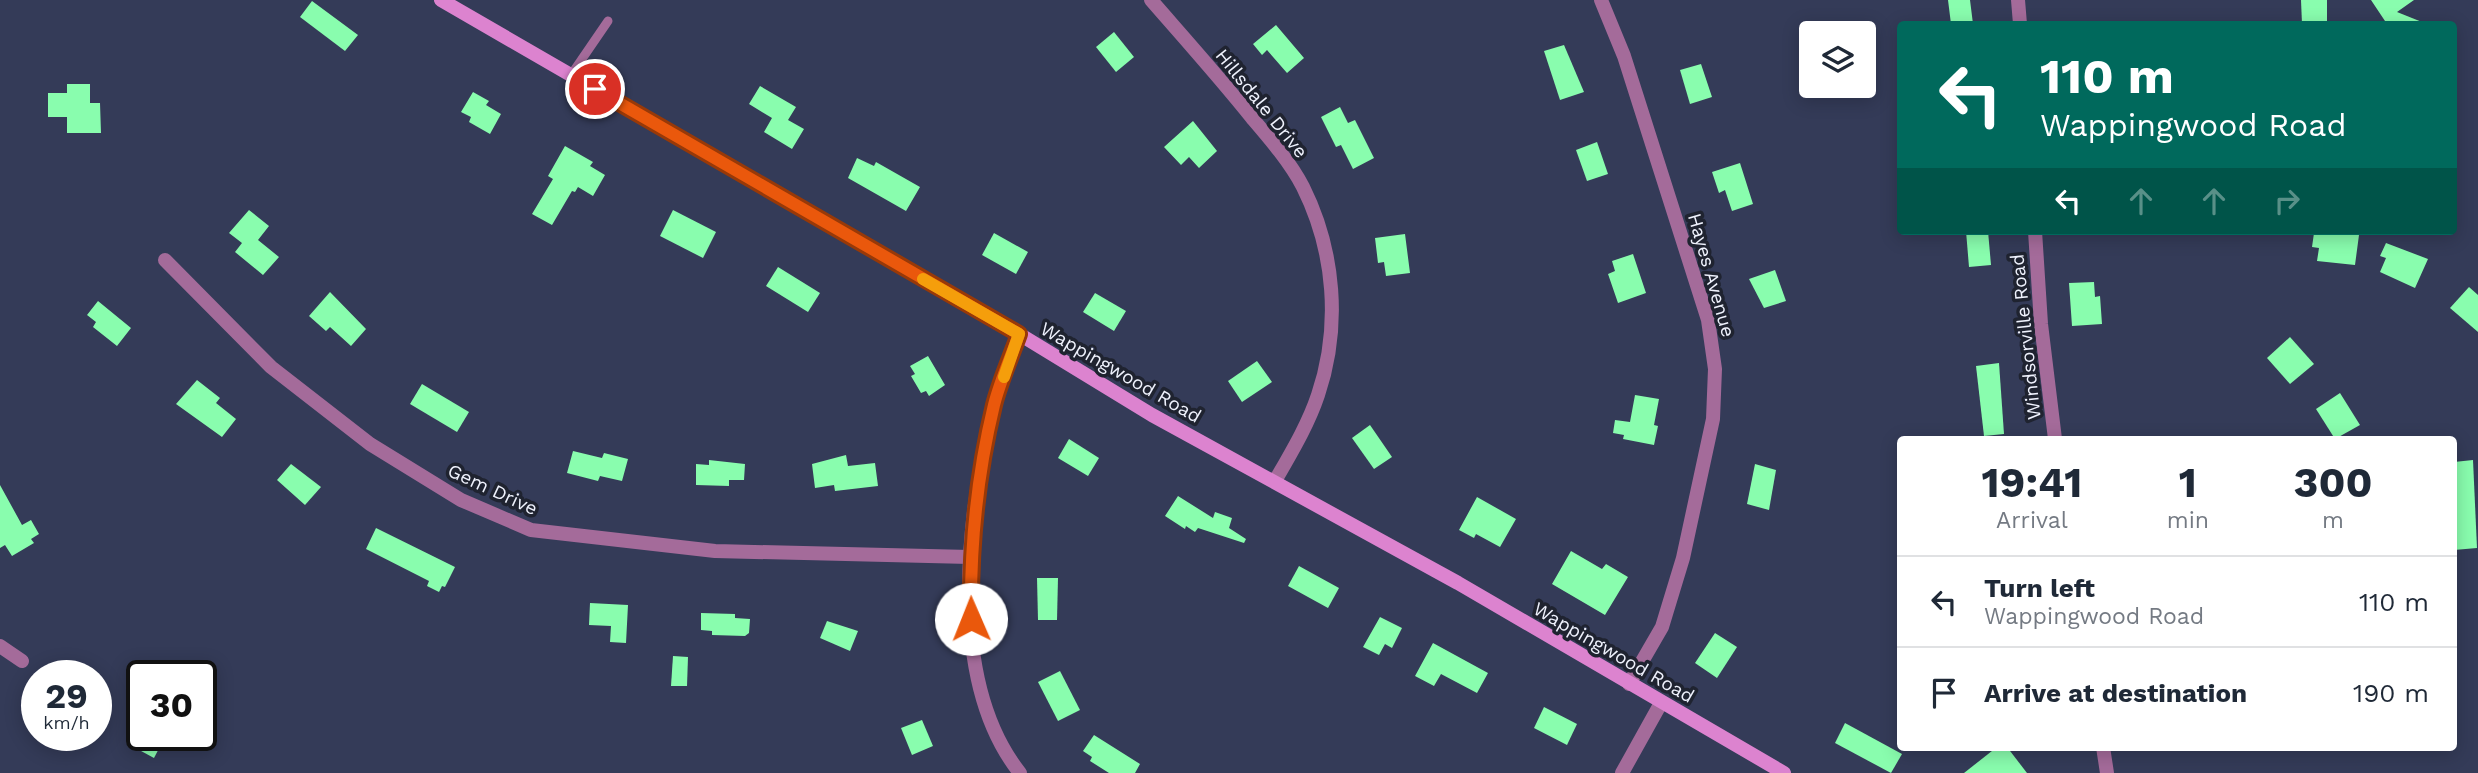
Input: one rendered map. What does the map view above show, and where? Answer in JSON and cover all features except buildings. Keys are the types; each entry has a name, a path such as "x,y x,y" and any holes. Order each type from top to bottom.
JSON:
{"main road":[{"name":"Wappingwood Road","path":"441,0 1019,334 1152,415 1275,481 1784,773"}],"street":[{"name":"Hillsdale Drive","path":"1152,0 1276,146 1303,187 1321,234 1333,289 1331,339 1319,392 1307,423 1275,481"},
{"name":"Hayes Avenue","path":"1601,0 1624,56 1708,320 1716,369 1713,419 1683,558 1662,627 1629,684"},
{"path":"2018,0 2020,21"},
{"name":"Windsorville Road","path":"2035,235 2041,324 2055,436"},
{"name":"Gem Drive","path":"165,260 271,367 370,444 461,500 531,530 715,551 970,558"},
{"path":"1019,334 994,404 970,558 975,674 991,723 1020,773"},
{"path":"0,646 21,660"},
{"path":"1622,773 1661,703"},
{"path":"2104,751 2107,773"}],"lane":[{"path":"571,75 608,21"}],"slow traffic":[{"path":"923,279 1019,334 1004,377"}],"route":[{"path":"595,89 1019,334 994,404 981,476 970,558 971,619"}]}
